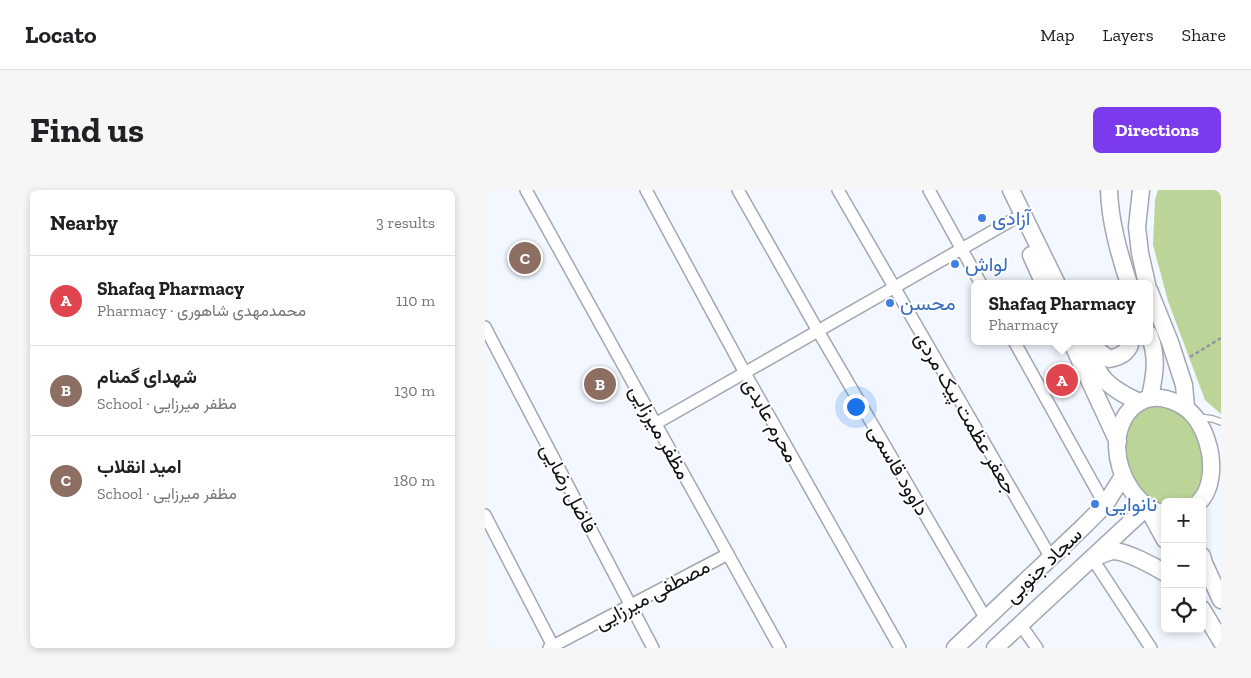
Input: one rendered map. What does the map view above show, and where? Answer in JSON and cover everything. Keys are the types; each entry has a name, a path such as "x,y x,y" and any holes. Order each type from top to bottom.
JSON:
{"main road":[{"path":"999,190 1042,280"},
{"path":"1011,190 1055,280"},
{"path":"1109,190 1116,241 1128,280"},
{"path":"1141,190 1137,227 1146,280"},
{"path":"1153,300 1170,342 1191,412 1207,438 1212,461 1210,481 1202,498"},
{"path":"1073,345 1118,442"},
{"path":"1086,345 1104,379 1120,392 1144,400"},
{"path":"1093,345 1109,359 1124,354 1131,345"},
{"path":"1144,400 1155,377 1156,361 1153,345"},
{"path":"1161,533 1147,507 1134,494 1123,476 1117,446 1120,429 1130,410 1144,400 1162,397 1174,401 1191,412"},
{"name":"سجاد جنوبی","path":"955,648 1105,505 1123,476"},
{"path":"1147,507 1161,513"},
{"name":"سجاد جنوبی","path":"995,648 1147,507"},
{"path":"1092,558 1113,552 1124,553 1161,572"},
{"path":"1206,567 1221,600"},
{"path":"1206,616 1221,641"}],"street":[{"name":"مظفر میرزایی","path":"526,190 780,648"},
{"name":"محرم عابدی","path":"645,190 745,373 900,648"},
{"name":"داوود قاسمی","path":"738,190 985,619"},
{"name":"جعفر عظمت پیک مردی","path":"838,190 1051,558"},
{"path":"929,190 979,280"},
{"path":"655,424 1013,219"},
{"name":"فاضل رضایی","path":"485,328 653,648"},
{"path":"1015,345 1105,505"},
{"path":"485,515 552,647"},
{"name":"مصطفی میرزایی","path":"552,647 727,554"},
{"path":"1092,558 1151,648"},
{"path":"1021,624 1037,648"}],"lane":[{"path":"1191,412 1221,422"}],"path":[{"path":"1177,365 1221,338"}],"green space":[{"path":"1158,190 1221,190 1221,414 1205,400 1168,301 1153,245 1155,200"},
{"path":"1158,404 1180,413 1186,418 1196,434 1202,452 1204,469 1199,487 1190,498 1161,498 1161,505 1154,503 1136,485 1130,473 1124,447 1126,434 1130,422 1137,412 1150,405"}],"place":[{"name":"آزادی","path":"982,218"},
{"name":"امید انقلاب","path":"525,258"},
{"name":"لواش","path":"955,264"},
{"name":"محسن","path":"890,303"},
{"name":"Shafaq Pharmacy","path":"1062,380"},
{"name":"شهدای گمنام","path":"600,384"},
{"name":"نانوایی","path":"1095,504"}]}
